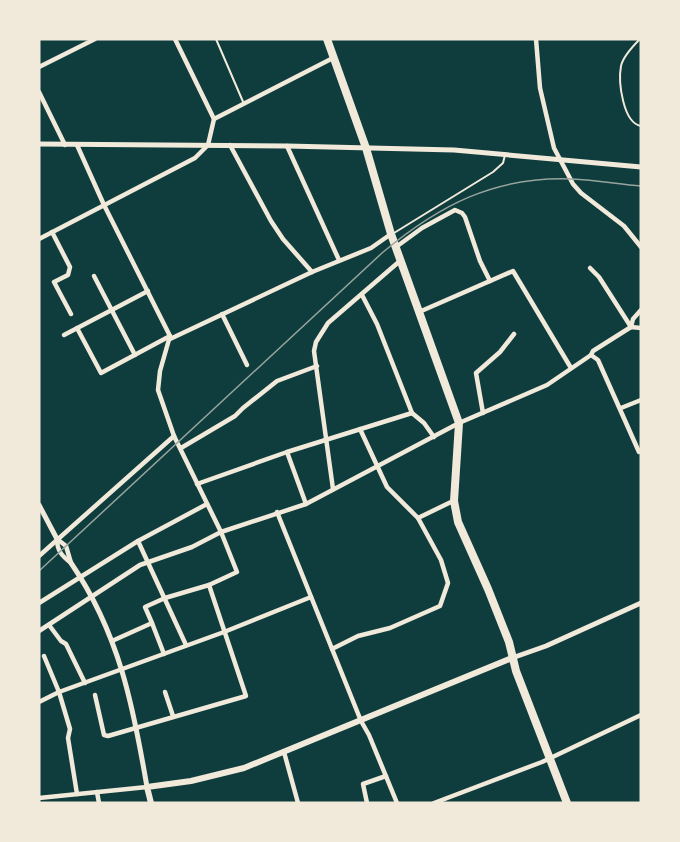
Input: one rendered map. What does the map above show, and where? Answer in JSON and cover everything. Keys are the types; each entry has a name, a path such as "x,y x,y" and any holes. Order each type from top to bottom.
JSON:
{"highway":[{"path":"327,39 366,148 396,247 459,423 454,501 458,522 488,589 509,642 512,658"},
{"path":"459,423 451,502 455,524 486,592 567,803"}],"main road":[{"path":"151,803 147,787 190,781 244,768 512,658"}],"street":[{"path":"78,39 81,46"},
{"path":"39,67 95,39"},
{"path":"39,239 195,158 208,145 214,119 175,39"},
{"path":"536,39 540,88 554,148 580,193 624,226 641,247"},
{"path":"214,119 333,58"},
{"path":"39,92 65,145"},
{"path":"39,144 454,150 641,167"},
{"path":"77,145 170,338 160,371 158,390 174,436 221,532 237,572 209,585 165,598 145,607 164,654"},
{"path":"230,146 271,221 283,239 312,272"},
{"path":"287,146 339,260"},
{"path":"396,247 422,228 454,210 459,211 465,218 480,261 490,281"},
{"path":"52,232 70,267 68,274 54,282 71,314"},
{"path":"77,328 101,374 170,338 312,272 371,248 392,234"},
{"path":"333,489 314,351 316,342 328,323 401,260"},
{"path":"590,268 599,277 631,327"},
{"path":"419,312 513,271 571,368"},
{"path":"94,276 135,355"},
{"path":"64,335 148,291"},
{"path":"362,295 412,412 434,437"},
{"path":"631,327 633,319 641,310"},
{"path":"222,314 246,365"},
{"path":"39,631 140,565 192,547 221,532 306,504 459,423 547,385 591,355 593,351 631,327 641,328"},
{"path":"483,413 476,373 500,352 514,334"},
{"path":"591,355 598,360 640,452"},
{"path":"181,448 235,416 277,381 317,366"},
{"path":"621,408 641,400"},
{"path":"197,484 412,412"},
{"path":"332,649 358,636 390,628 440,606 448,583 441,560 418,518 387,487 360,429"},
{"path":"39,556 174,436"},
{"path":"287,452 306,504"},
{"path":"418,518 451,502"},
{"path":"39,603 80,576 207,504"},
{"path":"39,505 57,539 66,546 71,563 92,596 123,669 137,726 147,787 39,798"},
{"path":"277,512 361,721 397,803"},
{"path":"138,542 186,645"},
{"path":"95,696 104,735 246,696 209,585"},
{"path":"39,702 59,692 224,632 311,597"},
{"path":"512,658 546,646 641,603"},
{"path":"112,641 152,623"},
{"path":"49,625 66,644 85,682"},
{"path":"44,656 59,692 70,729 68,738 76,794"},
{"path":"165,692 173,716"},
{"path":"434,803 550,758 641,715"},
{"path":"284,752 298,803"},
{"path":"367,803 363,784 386,776"},
{"path":"97,792 99,803"},
{"path":"62,795 63,803"}],"lane":[{"path":"216,39 244,104"},
{"path":"640,39 621,64 620,83 626,113 636,125 641,126"},
{"path":"392,234 493,172 504,163 505,155"}],"tram line":[{"path":"39,571 382,253 425,221 470,197 493,188 518,183 544,179 572,179 641,186"}]}
